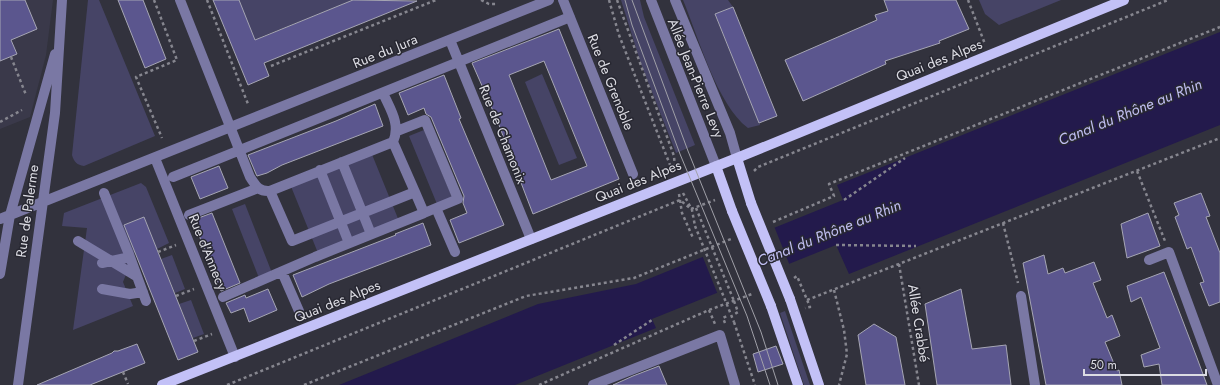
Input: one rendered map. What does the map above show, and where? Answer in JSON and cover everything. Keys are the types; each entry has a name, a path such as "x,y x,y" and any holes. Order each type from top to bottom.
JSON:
{"main road":[{"name":"Quai des Alpes","path":"162,385 737,158 1124,0"},
{"path":"737,158 751,203 790,299 819,385"},
{"path":"716,166 732,211 771,306 798,385"}],"street":[{"name":"Rue de Palerme","path":"18,385 54,113 62,0"},
{"path":"180,0 250,177 258,188 263,191 270,191 392,142 397,131 397,124 383,93"},
{"name":"Rue du Jura","path":"0,219 549,0"},
{"name":"Rue de Grenoble","path":"563,0 633,174"},
{"name":"Allée Jean-Pierre Levy","path":"651,0 716,166"},
{"name":"Allée Jean-Pierre Levy","path":"675,0 730,133 737,158"},
{"path":"173,177 570,17"},
{"name":"Rue de Palerme","path":"0,274 10,215 59,40"},
{"name":"Rue de Chamonix","path":"450,40 531,239"},
{"path":"223,298 371,234 458,199 424,120 397,131"},
{"path":"392,142 424,213"},
{"name":"Rue d'Annecy","path":"155,158 235,357"},
{"path":"342,162 371,234"},
{"path":"320,170 350,243"},
{"path":"189,215 258,188"},
{"path":"270,191 292,241 415,192"},
{"path":"102,289 144,297 136,276 137,272 104,193"},
{"path":"436,208 455,252"},
{"path":"78,241 105,262 136,276"},
{"path":"1149,260 1169,252 1218,385"},
{"path":"105,262 130,256"},
{"path":"282,272 299,311"},
{"path":"1021,296 1035,385"},
{"path":"593,385 720,335 735,385"}],"path":[{"path":"154,0 177,60 136,77 162,138"},
{"path":"207,0 248,104"},
{"path":"271,66 436,0"},
{"path":"481,0 489,4 496,4"},
{"path":"609,0 619,35 677,181 691,209 695,226 734,322 755,385"},
{"path":"617,0 674,156 682,213 693,238"},
{"path":"968,0 989,55"},
{"path":"758,167 1168,0"},
{"path":"835,182 1220,27"},
{"path":"11,57 26,95"},
{"path":"0,122 22,110"},
{"path":"807,300 1220,138"},
{"path":"844,200 904,158"},
{"path":"1137,171 1169,252"},
{"path":"680,200 691,209"},
{"path":"227,385 680,200"},
{"path":"696,208 736,305 738,312 735,314"},
{"path":"1002,223 1015,267 1021,296"},
{"path":"158,252 176,245"},
{"path":"836,245 916,246"},
{"name":"Allée Crabbé","path":"899,264 919,385"},
{"path":"790,279 797,276 810,306 806,308"},
{"path":"304,385 526,296 634,278"},
{"path":"176,296 194,289"},
{"path":"834,290 844,330 847,354 838,385"},
{"path":"539,385 709,310 755,293"},
{"path":"614,345 652,320"},
{"path":"194,341 212,334"},
{"path":"123,372 128,384"}],"shaded area":[{"path":"0,0 53,0 46,55 30,117 0,129"},
{"path":"88,0 99,0 155,136 84,166 76,163 72,155"},
{"path":"239,0 353,0 261,37 257,46"},
{"path":"621,0 640,0 644,17 695,145 676,153 641,64"},
{"path":"683,0 728,0 733,7 715,15 760,125 748,128 737,117 727,103 710,69"},
{"path":"979,0 1061,0 999,25 985,14"},
{"path":"542,74 577,158 559,165 525,82"},
{"path":"424,130 452,197 437,204 409,136"},
{"path":"371,152 399,221 318,253 290,184"},
{"path":"141,183 146,187 169,243 157,249 144,217 124,225 135,252 123,282 133,306 73,330 87,228 62,226 64,213"},
{"path":"245,204 272,273 259,278 232,209"},
{"path":"172,255 185,289 175,293 161,259"},
{"path":"191,300 204,334 193,338 179,304"},
{"path":"785,311 810,385 804,385 780,313"}],"water":[{"name":"Canal du Rhône au Rhin","path":"1220,32 1220,125 849,274 836,245 652,319 656,328 515,385 339,385 538,304 636,284 843,200 837,185"}],"pier":[{"path":"774,226 790,266 718,295 702,255"}],"building":[{"path":"0,0 25,0 37,29 11,40 17,54 0,61"},
{"path":"118,0 143,0 166,59 145,68"},
{"path":"213,0 239,0 255,40 353,0 417,1 264,63 269,76 248,85"},
{"path":"884,0 956,0 969,29 939,41 940,43 885,61 886,64 803,101 785,60 877,20 875,15 888,11"},
{"path":"733,7 777,116 759,123 715,14"},
{"path":"559,29 619,179 533,214 497,120 472,63","holes":["544,61 587,166 551,180 509,75"]},
{"path":"444,75 461,118 459,119 504,225 459,243 450,220 467,213 463,203 464,196 431,117 426,114 424,108 408,115 399,93"},
{"path":"375,104 383,126 257,176 248,155 336,121"},
{"path":"219,166 228,188 200,199 191,177"},
{"path":"1201,193 1210,216 1206,217 1220,253 1220,302 1209,306 1200,283 1204,282 1191,247 1187,249 1175,217 1179,215 1174,203"},
{"path":"212,213 240,283 221,291 193,220"},
{"path":"1148,213 1160,246 1127,258 1121,224"},
{"path":"144,217 198,352 178,360 124,225"},
{"path":"423,223 431,245 329,284 302,297 293,275"},
{"path":"1044,255 1048,274 1063,268 1065,273 1094,262 1101,280 1093,283 1107,318 1112,315 1120,336 1105,342 1117,371 1119,370 1122,385 1046,385 1023,263"},
{"path":"1164,272 1207,385 1162,385 1159,364 1144,367 1141,355 1160,348 1141,297 1131,302 1127,286"},
{"path":"268,289 277,310 249,322 244,308 231,313 226,303 245,295 246,298"},
{"path":"961,289 972,349 1006,345 1011,385 937,385 925,304"},
{"path":"874,324 896,337 905,385 866,385 858,335"},
{"path":"137,344 145,363 90,385 37,385 114,351"},
{"path":"776,346 783,364 758,372 753,354"},
{"path":"659,366 667,385 613,385 633,376"}],"tram line":[{"path":"625,0 632,25 680,154 747,316 770,385"},
{"path":"632,0 688,151 761,332 778,385"}]}
